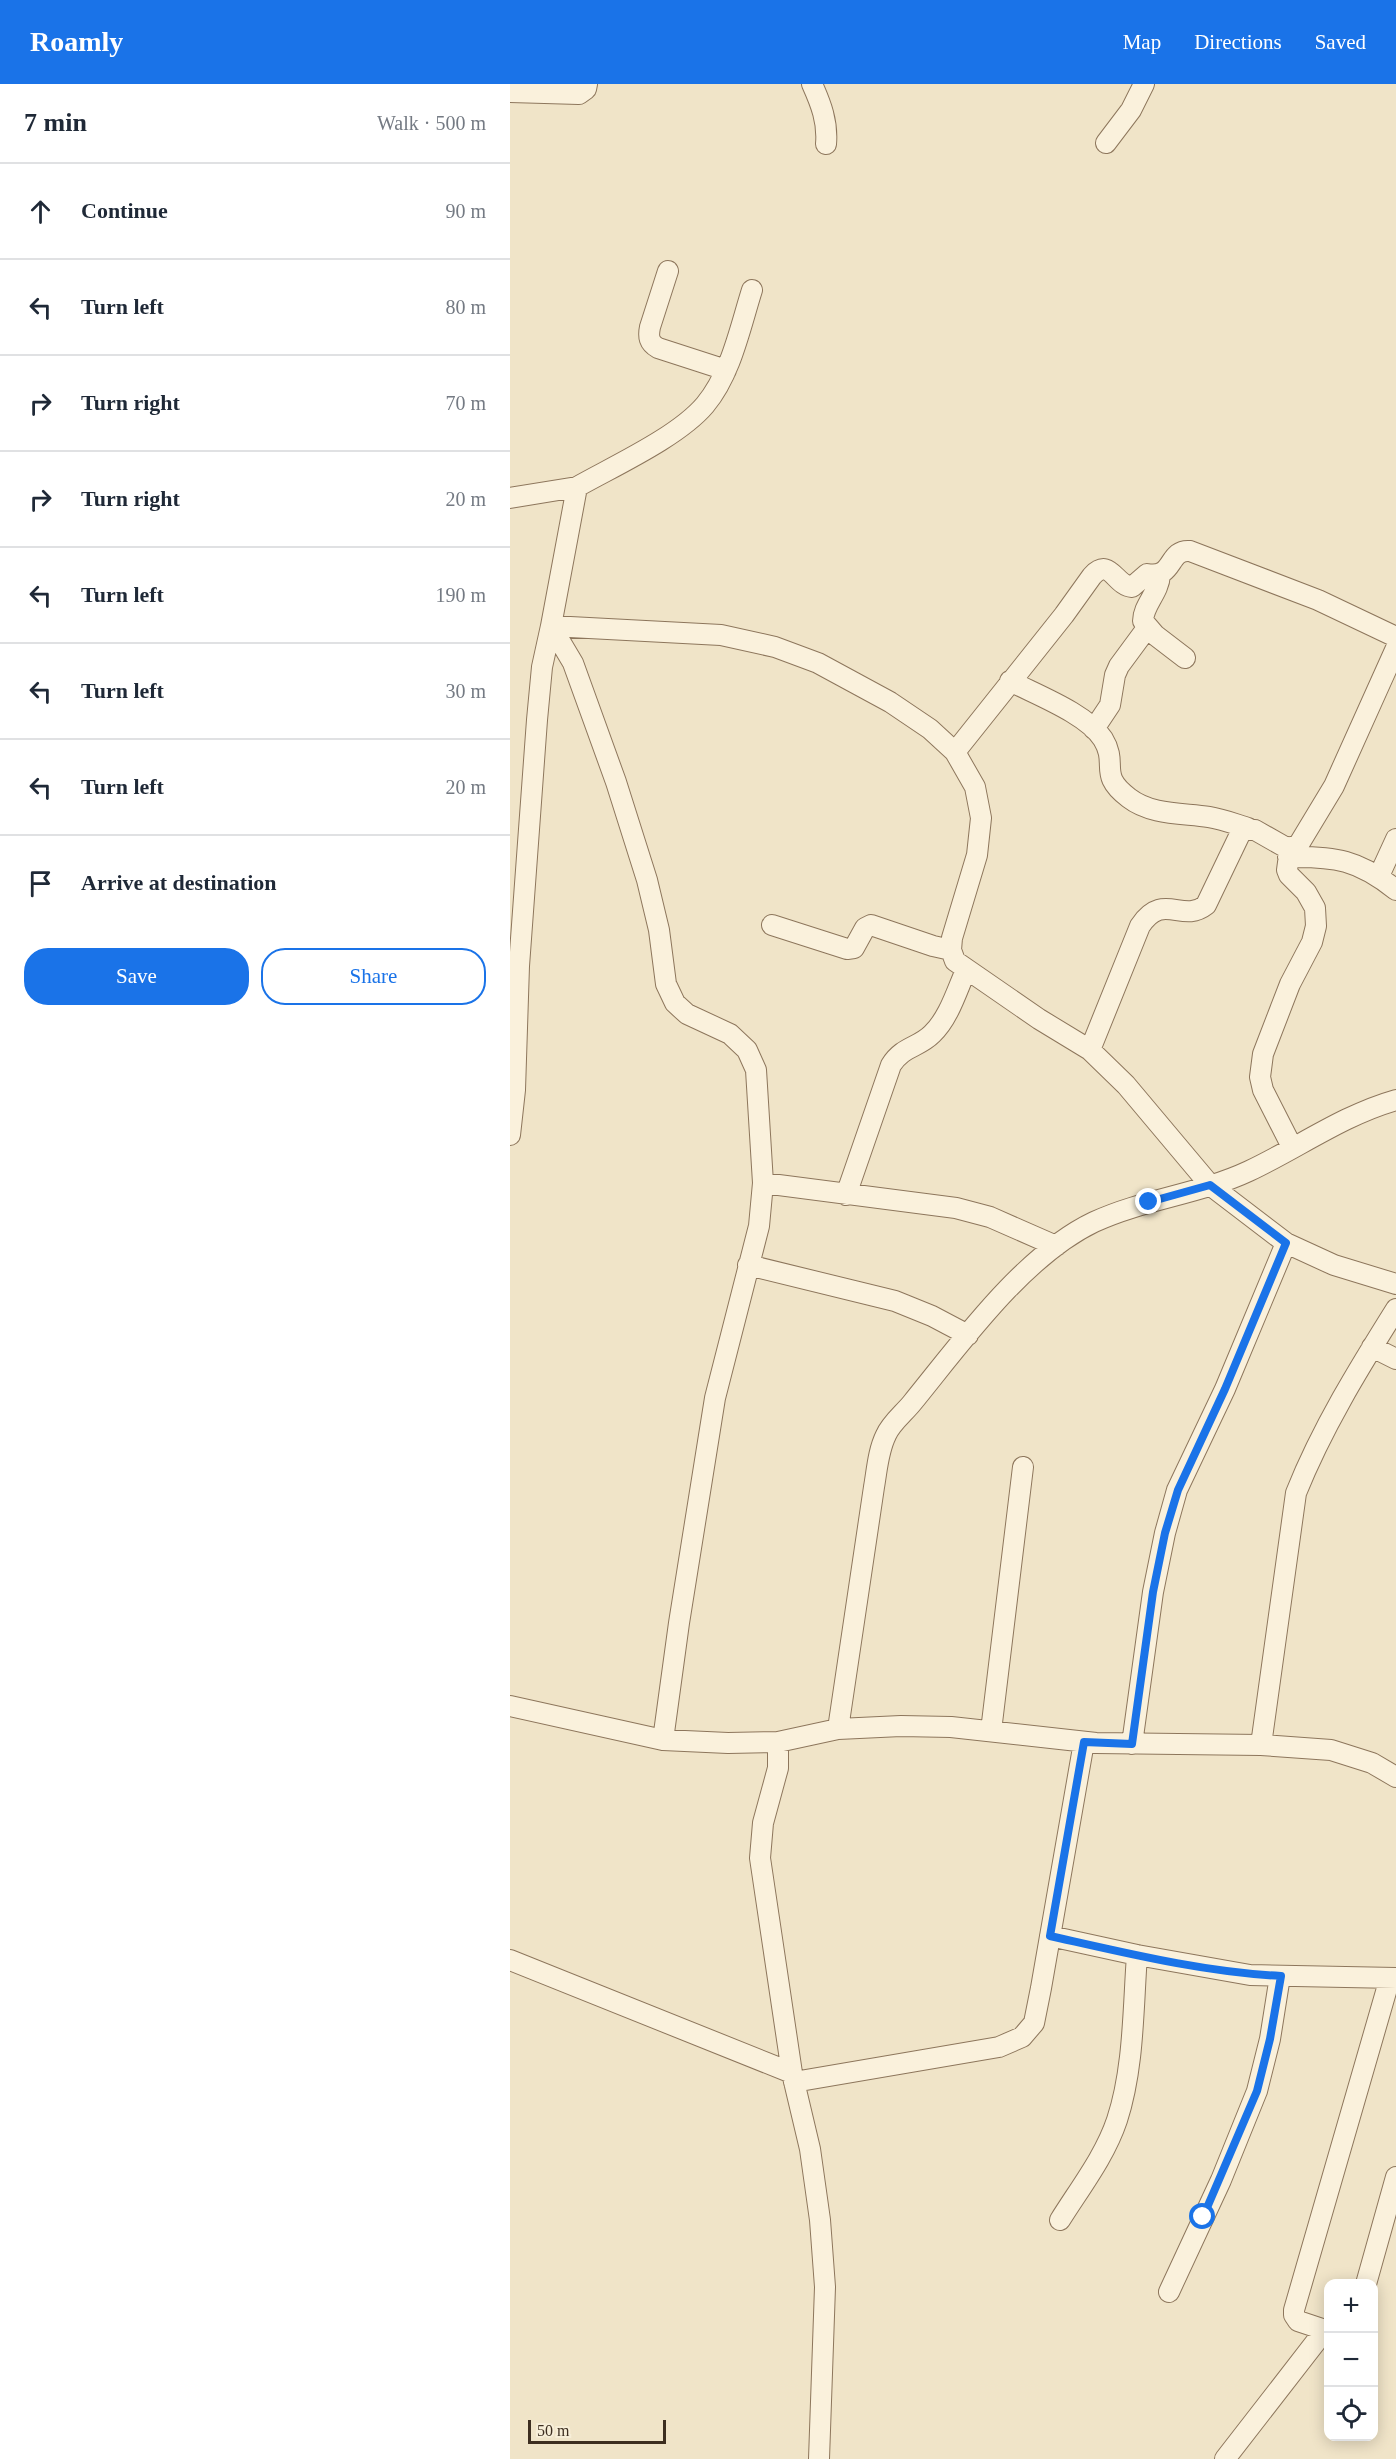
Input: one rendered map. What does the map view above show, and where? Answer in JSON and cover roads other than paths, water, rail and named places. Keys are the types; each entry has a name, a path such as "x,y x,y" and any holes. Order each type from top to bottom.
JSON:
{"street":[{"path":"510,92 579,94 586,89 587,84"},
{"path":"812,84 828,128 825,144"},
{"path":"1106,143 1131,110 1144,84"},
{"path":"668,271 650,327 651,344 726,369"},
{"path":"510,498 577,487 681,428 705,405 726,369 752,290"},
{"path":"510,1135 514,1090 514,965 540,688 577,487"},
{"path":"955,752 1096,571 1109,570 1128,587 1137,584 1147,574 1160,575 1166,571 1178,553 1190,551 1318,600 1396,637"},
{"path":"1160,575 1156,593 1143,616 1147,627 1185,658"},
{"path":"551,626 721,635 776,646 818,663 890,702 930,729 955,752 975,787 981,818 977,855 952,938 951,950 955,961 1039,1019 1090,1050 1126,1085 1210,1185 1286,1243 1334,1265 1396,1284"},
{"path":"551,626 573,663 616,782 647,880 659,930 666,984 675,1003 687,1014 730,1034 747,1050 756,1070 763,1183 759,1226 715,1398 663,1740"},
{"path":"1094,729 1110,705 1115,675 1119,666 1147,627"},
{"path":"1292,1147 1263,1090 1260,1077 1263,1054 1290,984 1311,942 1316,926 1315,908 1306,892 1287,870 1289,852 1299,844 1334,786 1396,648"},
{"path":"1010,681 1077,717 1094,729 1108,747 1110,777 1113,783 1130,799 1149,808 1209,817 1248,828 1289,852 1336,858 1379,876 1396,890"},
{"path":"1090,1050 1140,926 1148,915 1160,909 1191,912 1200,910 1206,905 1238,835 1242,830 1248,828"},
{"path":"1379,876 1396,839"},
{"path":"772,925 848,949 854,948 865,928 871,925 925,944 951,950"},
{"path":"846,1195 891,1065 897,1054 932,1034 943,1018 966,970"},
{"path":"838,1729 879,1453 887,1432 1018,1278 1056,1246 1093,1222 1251,1170 1363,1111 1396,1100"},
{"path":"763,1183 956,1208 990,1217 1056,1246"},
{"path":"1132,1744 1153,1592 1165,1533 1178,1490 1225,1389 1286,1243"},
{"path":"748,1265 895,1301 932,1316 968,1335"},
{"path":"1261,1745 1296,1493 1309,1459 1396,1309"},
{"path":"1372,1347 1396,1359"},
{"path":"991,1731 1023,1467"},
{"path":"510,1706 663,1740 729,1743 778,1742 838,1729 901,1726 991,1731 1084,1742 1261,1745 1331,1750 1372,1763 1396,1777"},
{"path":"778,1742 778,1767 763,1823 760,1858 793,2078 811,2161 820,2220 825,2287 819,2459"},
{"path":"510,1960 793,2078 999,2047 1022,2037 1034,2023 1084,1742"},
{"path":"1050,1936 1137,1955 1250,1975 1393,1978 1294,2310 1298,2321 1324,2329"},
{"path":"1060,2220 1100,2156 1116,2122 1129,2057 1137,1955"},
{"path":"1169,2292 1221,2180 1257,2091 1270,2039 1281,1976"},
{"path":"1367,2279 1396,2177"},
{"path":"1225,2459 1325,2333"}]}
